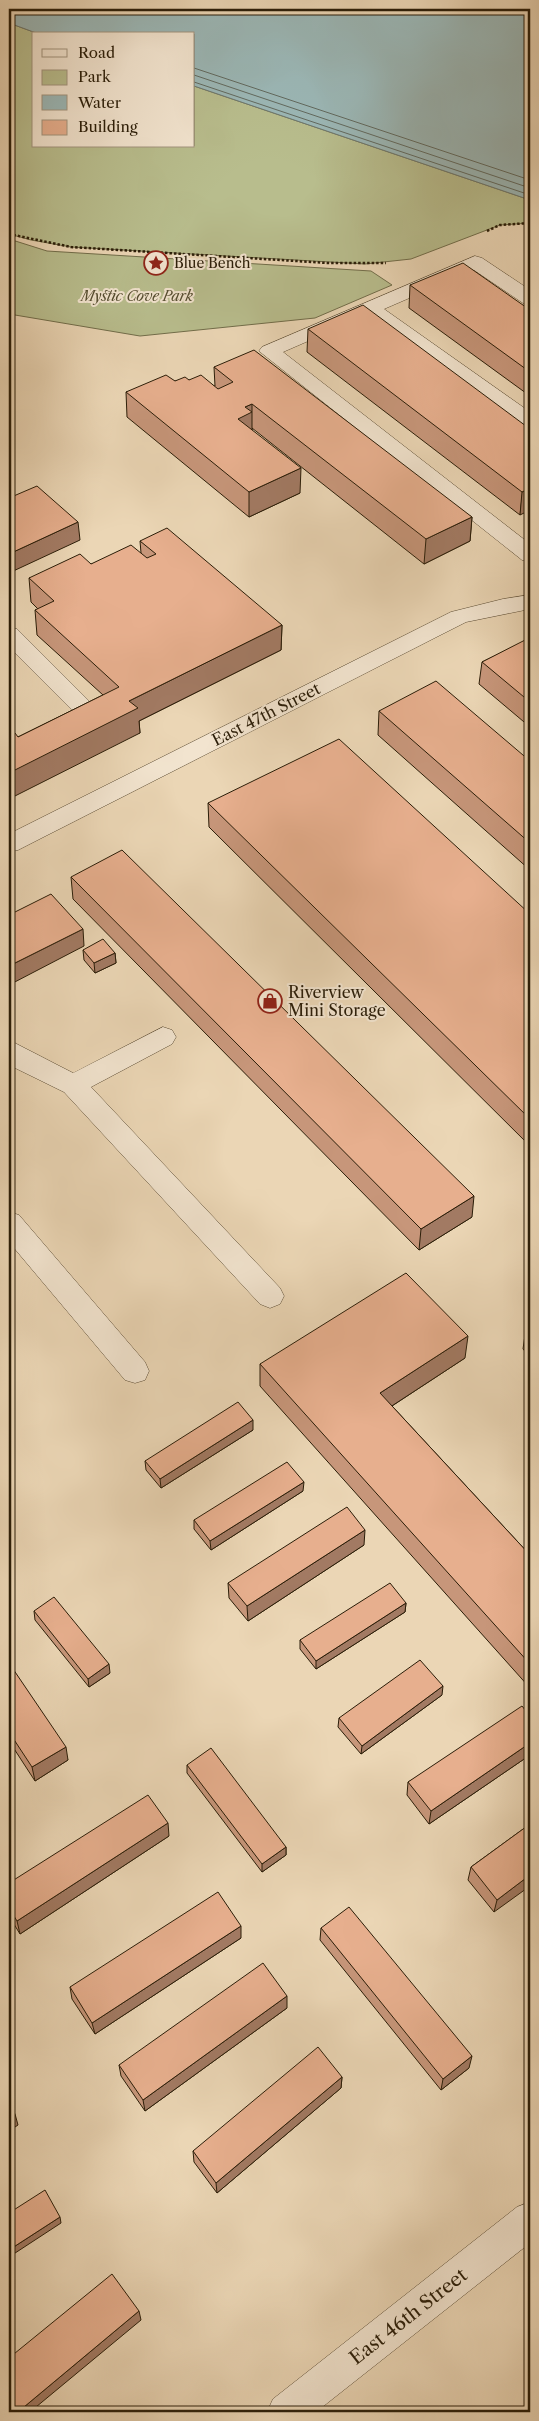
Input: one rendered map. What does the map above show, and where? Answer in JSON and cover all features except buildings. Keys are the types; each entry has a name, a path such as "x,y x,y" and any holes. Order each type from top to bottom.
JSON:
{"street":[{"path":"530,299 475,262 269,352 530,555"},
{"path":"370,308 530,422"},
{"name":"East 47th Street","path":"9,844 459,618 503,606 530,602"},
{"path":"9,634 89,713 9,753"},
{"path":"73,1085 163,1037"},
{"path":"9,1050 14,1056 73,1085 270,1296"},
{"path":"9,1223 135,1371"},
{"name":"East 46th Street","path":"286,2412 530,2220"}],"path":[{"path":"481,233 500,226 530,223"},
{"path":"9,234 30,240 71,247 328,263 392,262"}],"green space":[{"path":"9,23 34,32 32,32 32,148 195,148 195,86 530,200 530,223 500,225 411,259 365,264 71,247 9,234"},
{"name":"Mystic Cove Park","path":"9,239 47,251 371,271 392,285 315,318 140,336 9,314"}],"water":[{"path":"9,9 530,9 530,200 195,86 195,32 34,32 9,23"}],"place":[{"name":"Blue Bench","path":"156,263"},
{"name":"Riverview Mini Storage","path":"270,1001"}]}
